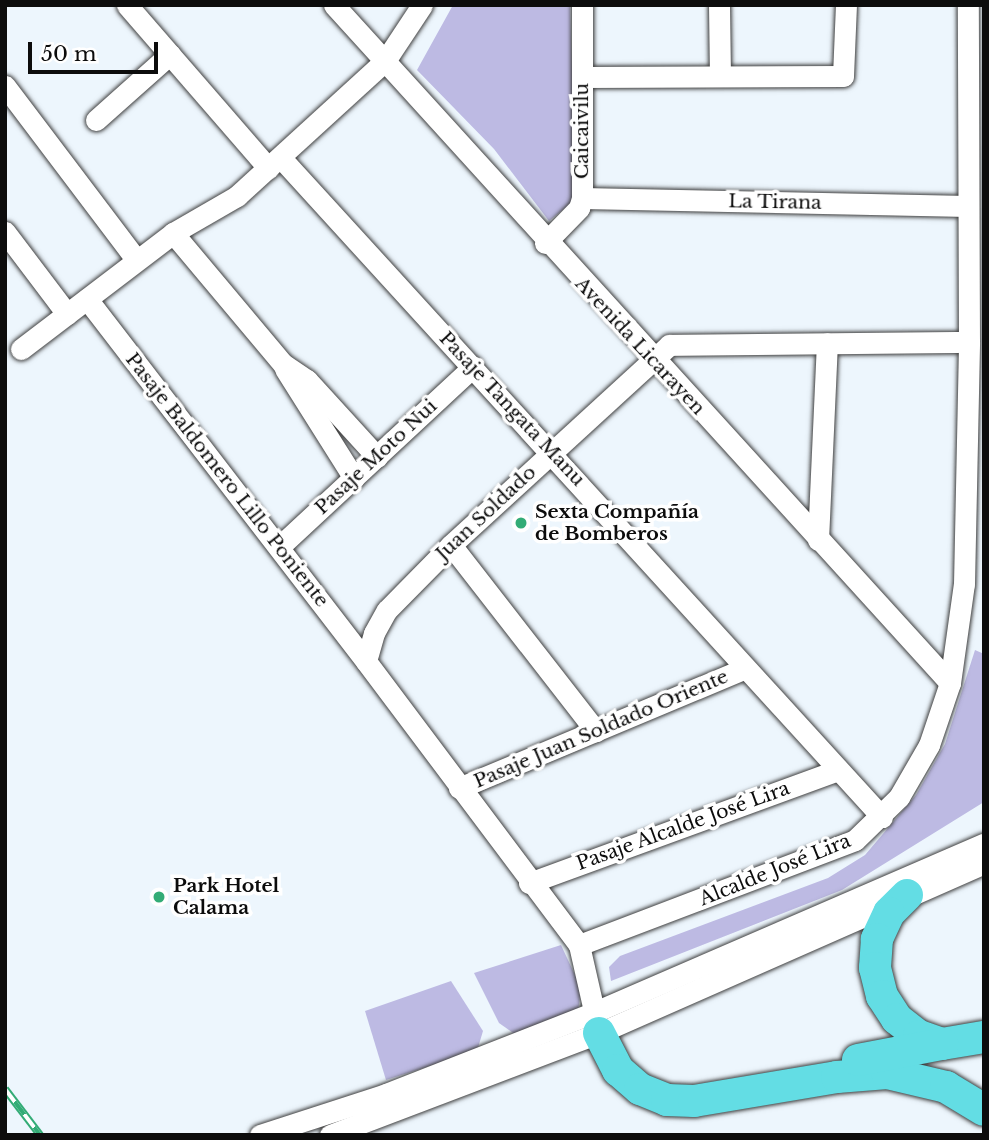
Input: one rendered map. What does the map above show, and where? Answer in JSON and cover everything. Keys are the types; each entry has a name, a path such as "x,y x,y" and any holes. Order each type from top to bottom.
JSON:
{"highway":[{"path":"907,895 890,913 877,939 877,982 897,1019 919,1036 942,1044"},
{"path":"597,1022 618,1059 638,1073 679,1086 820,1068 984,1037"},
{"path":"597,1022 609,1059 629,1080 667,1100 694,1101 837,1077 887,1073 946,1087 984,1110"}],"street":[{"name":"Pasaje Tangata Manu","path":"127,5 274,163 473,367 552,452 743,669 882,817"},
{"name":"Avenida Licarayen","path":"334,5 545,243 950,683"},
{"path":"21,349 136,259 173,233 237,196 385,61 422,5"},
{"name":"Caicaivilu","path":"545,243 579,208 582,198 582,5"},
{"path":"719,5 720,76"},
{"path":"582,77 843,76 846,5"},
{"name":"Alcalde José Lira","path":"579,945 827,854 855,840 882,817 920,763 950,683 964,584 969,342 968,5"},
{"path":"96,120 170,54"},
{"path":"5,86 136,259"},
{"name":"La Tirana","path":"582,198 968,206"},
{"path":"5,232 67,314"},
{"path":"173,233 283,364 354,478"},
{"name":"Pasaje Baldomero Lillo Poniente","path":"87,299 366,661"},
{"name":"Juan Soldado","path":"366,661 387,610 451,545 668,345 969,342"},
{"path":"818,540 827,344"},
{"path":"283,364 307,380 377,457"},
{"name":"Pasaje Moto Nui","path":"279,547 473,367"},
{"path":"451,545 596,731"},
{"path":"366,661 529,883 579,945 597,1022"},
{"name":"Pasaje Juan Soldado Oriente","path":"459,788 743,669"},
{"name":"Pasaje Alcalde José Lira","path":"529,883 837,770"},
{"path":"260,1135 597,1022 984,844"},
{"path":"330,1135 984,863"}],"shaded area":[{"path":"453,5 570,5 576,199 549,221 494,149 417,70"},
{"path":"975,650 984,654 984,802 842,890 611,981 609,967 620,956 828,878 865,855 916,795 945,744"},
{"path":"561,945 581,988 578,1012 516,1035 499,1023 474,973"},
{"path":"451,981 483,1031 477,1051 386,1080 365,1011"}],"railway":[{"path":"5,1089 40,1135"}],"place":[{"name":"Sexta Compañía de Bomberos","path":"521,523"},
{"name":"Park Hotel Calama","path":"159,897"}]}
